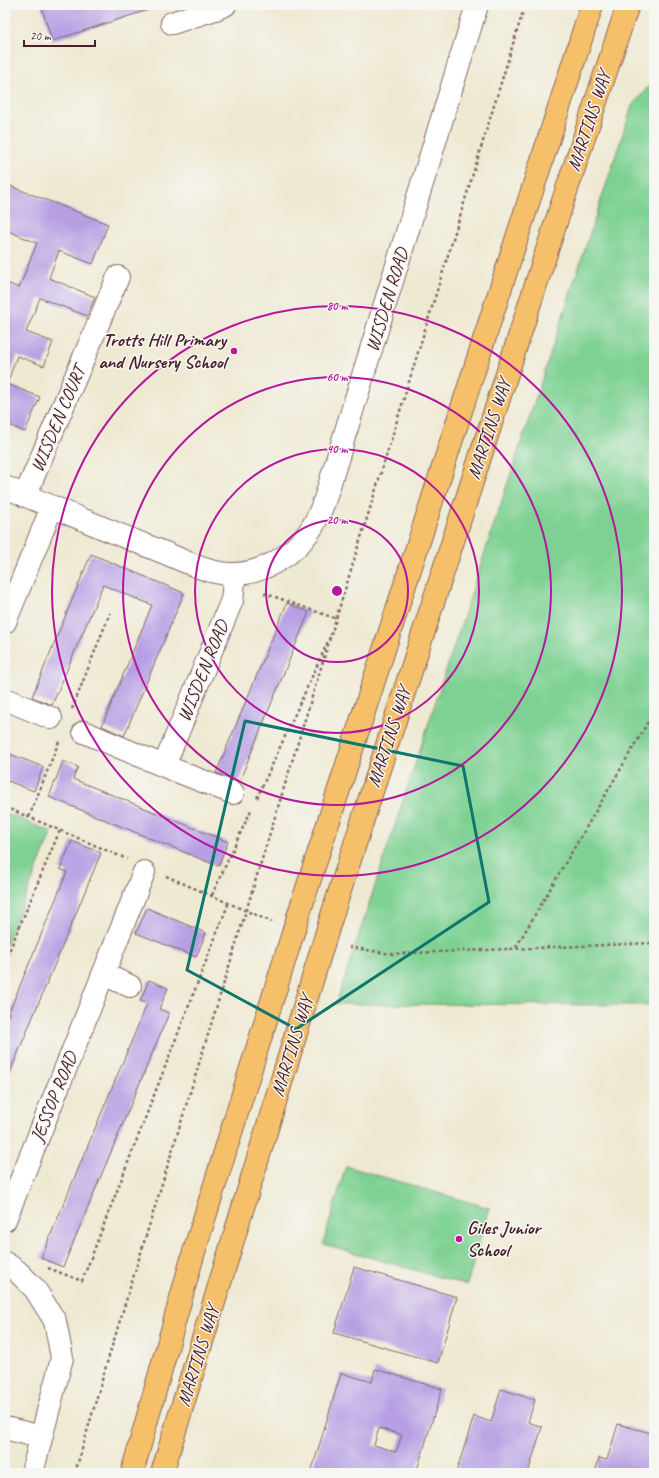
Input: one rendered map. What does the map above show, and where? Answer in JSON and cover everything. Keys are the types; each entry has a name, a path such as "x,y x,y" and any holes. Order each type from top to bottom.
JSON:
{"main road":[{"name":"MARTINS WAY","path":"132,1473 193,1255 298,914 592,5"},
{"name":"MARTINS WAY","path":"162,1473 333,912 561,207 628,5"}],"street":[{"path":"172,23 225,5"},
{"name":"WISDEN ROAD","path":"5,487 207,570 235,578 267,566 295,549 309,532 325,499 477,5"},
{"name":"WISDEN COURT","path":"25,496 118,277"},
{"path":"5,622 52,507"},
{"name":"WISDEN ROAD","path":"164,766 232,600 235,578"},
{"path":"5,699 51,718"},
{"path":"84,732 233,793"},
{"name":"JESSOP ROAD","path":"5,1220 144,872"},
{"path":"103,974 130,986"},
{"path":"5,1263 17,1271 36,1289 55,1321 62,1358 32,1473"},
{"path":"5,1428 41,1436"}],"path":[{"path":"75,1473 525,5"},
{"path":"235,578 337,619"},
{"path":"212,895 334,627"},
{"path":"516,948 654,712"},
{"path":"5,961 60,830"},
{"path":"47,1268 82,1281 229,902"},
{"path":"247,910 276,924"},
{"path":"350,947 390,954 654,943"}],"highlighted area":[{"path":"245,721 463,766 489,902 296,1029 187,970"}],"green space":[{"path":"654,80 654,1005 336,1004 632,106"},
{"path":"5,813 52,832 5,947"},
{"path":"346,1166 489,1208 467,1285 323,1244"}],"building":[{"path":"41,5 163,5 52,41"},
{"path":"5,184 108,224 93,264 59,251 49,278 95,297 87,316 40,298 26,332 53,342 44,366 17,356 7,384 40,397 25,432 5,423 5,282 19,288 37,243 8,231 5,239"},
{"path":"91,554 184,593 124,736 102,726 152,605 103,585 52,705 32,697"},
{"path":"287,603 309,612 239,782 216,773"},
{"path":"5,752 43,767 34,791 5,780"},
{"path":"63,761 78,767 73,779 228,842 218,866 49,797"},
{"path":"72,841 101,853 5,1084 5,1022 67,872 60,869"},
{"path":"147,908 206,933 196,957 136,933"},
{"path":"149,980 168,988 159,1009 169,1013 63,1267 41,1258 147,1004 140,1001"},
{"path":"354,1267 457,1297 438,1363 334,1333"},
{"path":"375,1369 442,1389 416,1473 311,1473 341,1373 372,1382","holes":["379,1428 402,1435 396,1452 374,1445"]},
{"path":"501,1389 535,1400 528,1422 542,1427 528,1473 456,1473 474,1416 491,1422"},
{"path":"618,1424 654,1434 654,1473 595,1473 599,1458 607,1460"}],"place":[{"name":"Trotts Hill Primary and Nursery School","path":"234,351"},
{"name":"Giles Junior School","path":"459,1239"}]}
